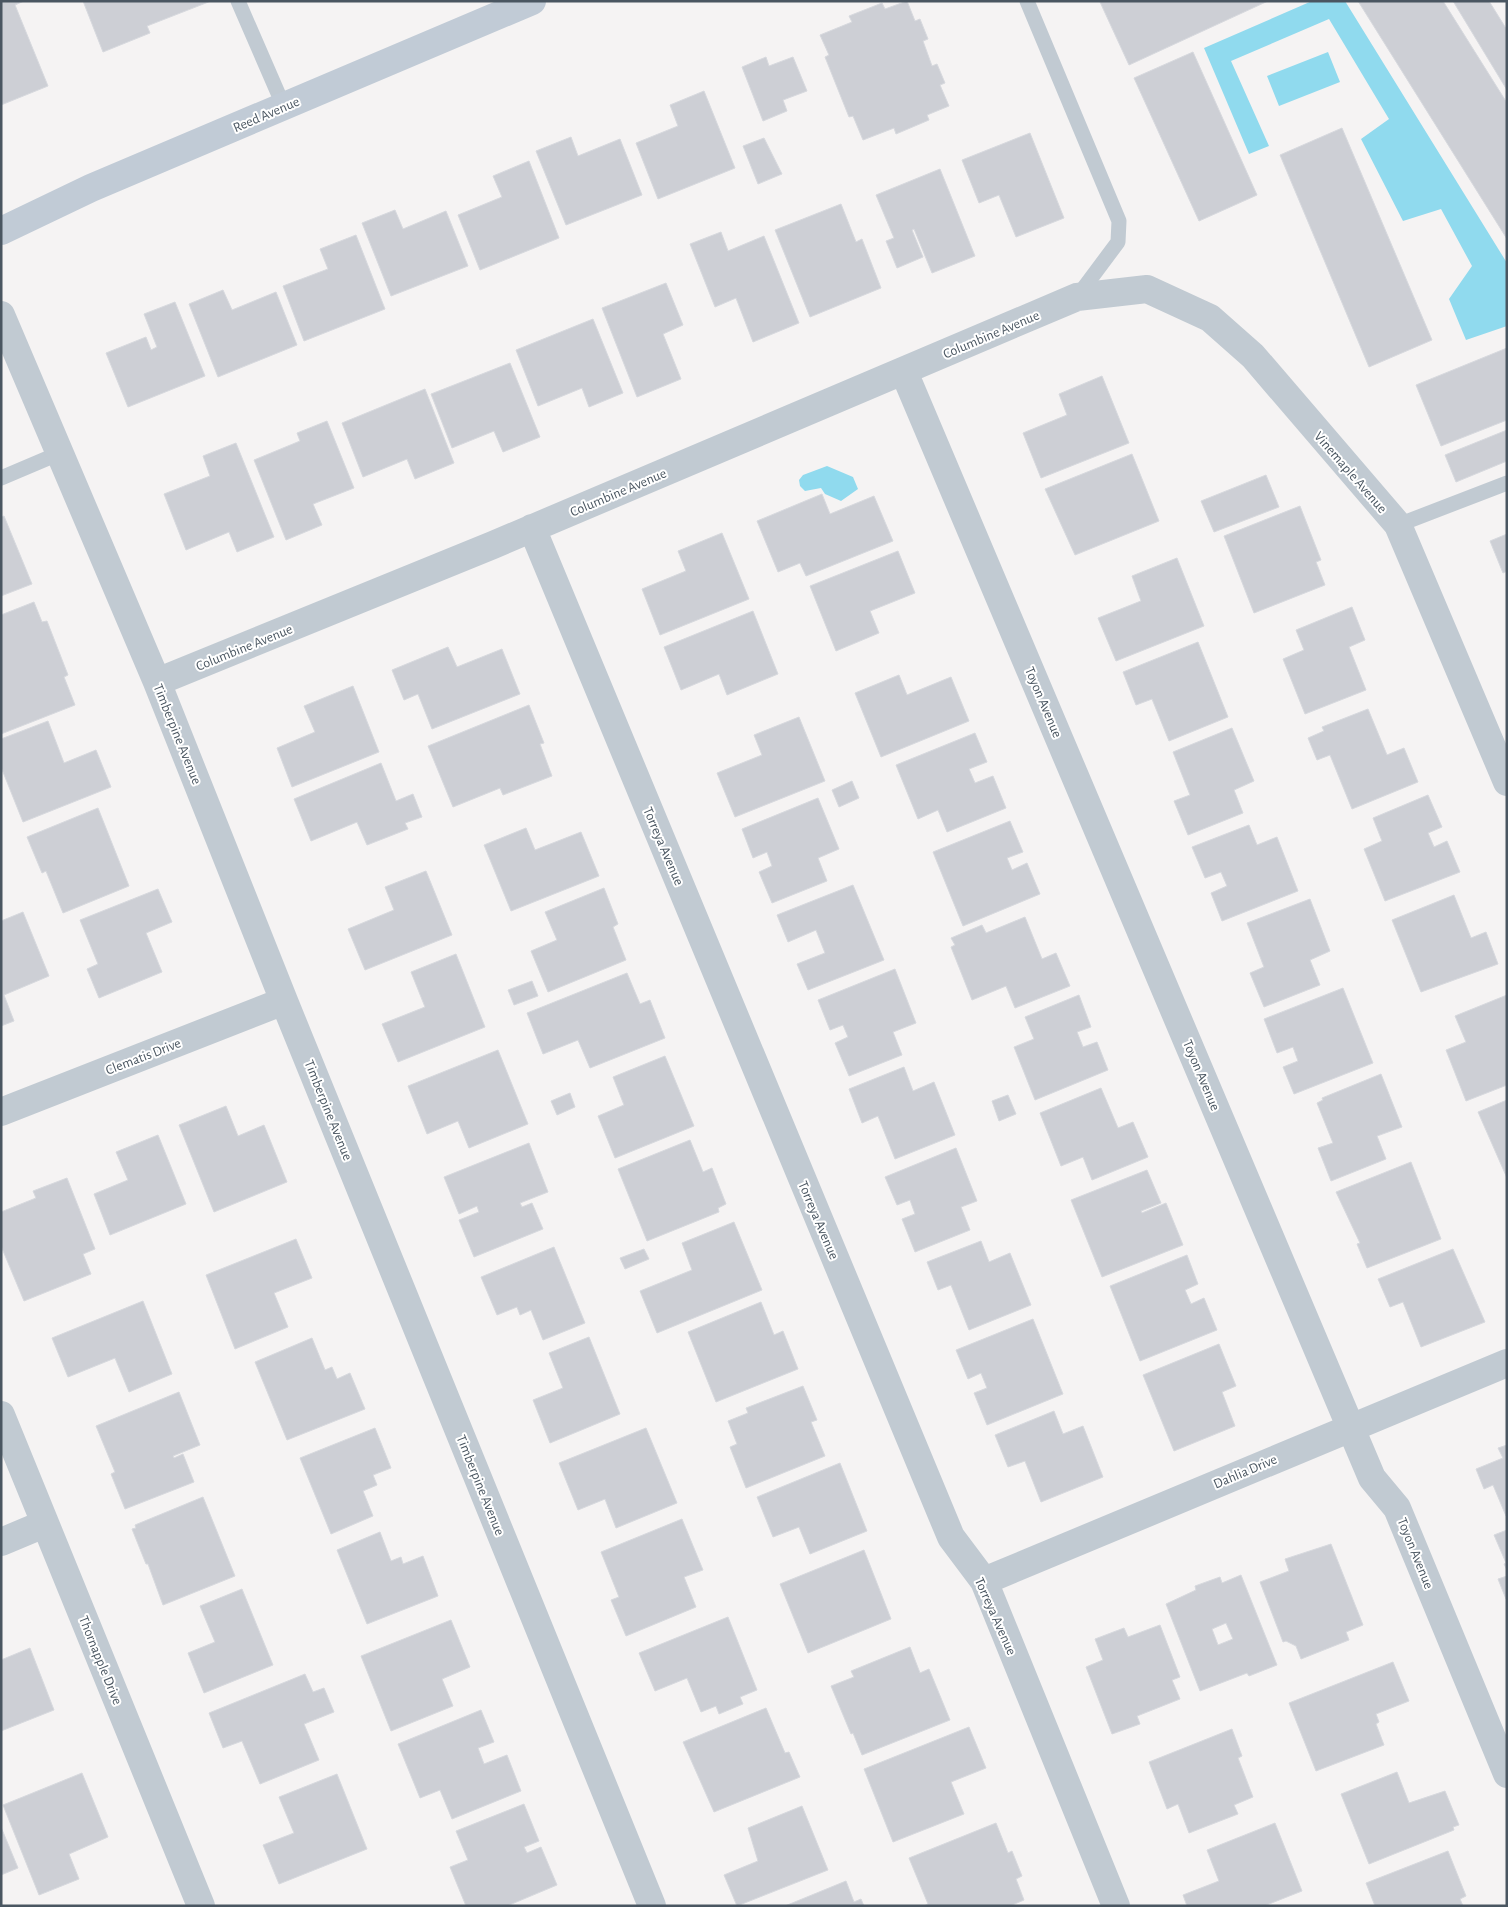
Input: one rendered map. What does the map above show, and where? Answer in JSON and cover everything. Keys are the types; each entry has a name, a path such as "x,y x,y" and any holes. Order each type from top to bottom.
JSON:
{"main road":[{"name":"Reed Avenue","path":"1,231 92,188 532,1"}],"street":[{"name":"Vinemaple Avenue","path":"1077,297 1147,288 1210,318 1253,356 1398,526 1507,782"},
{"name":"Columbine Avenue","path":"157,682 532,528 904,372 1077,297"},
{"name":"Timberpine Avenue","path":"1,315 157,682 284,1001 652,1906"},
{"name":"Toyon Avenue","path":"904,372 1350,1427 1372,1478 1397,1508 1507,1774"},
{"name":"Torreya Avenue","path":"532,528 951,1537 984,1581 1116,1906"},
{"name":"Clematis Drive","path":"1,1112 284,1001"},
{"name":"Dahlia Drive","path":"984,1581 1507,1363"},
{"name":"Thornapple Drive","path":"1,1414 44,1524 202,1906"},
{"path":"1,1542 44,1524"}],"lane":[{"path":"238,1 284,107"},
{"path":"1027,1 1119,221 1118,242 1077,297"},
{"path":"1,478 60,453"},
{"path":"1398,526 1507,483"}],"water":[{"path":"1312,1 1345,1 1507,263 1507,326 1466,340 1449,299 1472,266 1441,209 1403,221 1361,139 1389,119 1329,19 1231,61 1269,146 1249,154 1204,48"},
{"path":"1328,52 1340,82 1279,106 1267,76"},
{"path":"827,466 853,477 858,489 841,501 825,494 821,488 805,491 800,486 799,480 803,475"}],"building":[{"path":"1,1 24,1 15,5 48,86 1,105"},
{"path":"83,1 211,1 147,26 150,33 103,52"},
{"path":"907,1 915,21 920,19 928,39 923,41 932,66 937,64 945,83 940,85 949,106 927,115 929,120 896,134 894,128 863,140 853,116 849,117 825,57 829,55 820,35 852,22 849,16 882,3 885,9"},
{"path":"1268,1 1129,65 1100,2"},
{"path":"1358,1 1443,1 1507,103 1507,239"},
{"path":"1453,1 1489,1 1507,30 1507,90"},
{"path":"1193,52 1257,195 1199,221 1134,78"},
{"path":"766,57 769,66 793,57 807,91 783,100 787,111 763,121 742,67"},
{"path":"704,91 735,168 658,199 636,143 678,126 670,105"},
{"path":"1342,128 1432,340 1369,367 1280,155"},
{"path":"1030,133 1064,218 1016,237 999,195 979,203 962,160"},
{"path":"571,137 578,156 620,139 642,195 566,225 536,151"},
{"path":"764,138 782,174 758,184 743,146"},
{"path":"529,161 559,238 480,270 458,215 502,197 493,176"},
{"path":"940,169 975,256 932,273 914,229 912,230 923,257 897,268 886,241 894,238 876,195"},
{"path":"841,204 856,242 862,239 881,288 810,317 775,230"},
{"path":"395,210 403,229 446,211 468,266 391,296 362,223"},
{"path":"721,232 728,251 764,236 799,323 753,342 736,298 715,307 690,244"},
{"path":"356,235 385,309 304,341 283,286 328,269 320,249"},
{"path":"666,283 683,325 663,334 681,379 637,397 602,308"},
{"path":"223,290 232,310 276,292 297,345 218,377 189,304"},
{"path":"175,302 205,376 128,407 106,353 146,337 151,350 157,347 144,314"},
{"path":"593,319 623,393 589,407 582,388 538,406 516,350"},
{"path":"1507,348 1507,420 1441,446 1416,385"},
{"path":"510,363 540,437 503,452 494,431 452,448 431,394"},
{"path":"1102,376 1129,443 1041,478 1023,433 1067,415 1059,394"},
{"path":"425,389 454,463 415,479 407,459 363,477 342,423"},
{"path":"327,421 354,488 313,504 322,525 286,540 254,460 300,441 297,433"},
{"path":"1507,430 1507,461 1456,482 1445,455"},
{"path":"236,443 274,537 237,552 229,532 186,550 164,494 210,476 203,456"},
{"path":"1132,454 1159,521 1075,555 1045,489"},
{"path":"1266,475 1279,507 1214,532 1201,501"},
{"path":"822,494 830,514 874,496 893,541 806,576 800,563 778,572 757,521"},
{"path":"1300,506 1321,560 1316,562 1325,585 1254,613 1224,536"},
{"path":"4,516 32,584 1,596 1,517"},
{"path":"722,533 749,599 660,635 642,589 686,571 678,551"},
{"path":"1507,534 1507,571 1503,573 1490,541"},
{"path":"898,551 915,593 870,611 879,633 836,651 810,586"},
{"path":"1177,558 1204,626 1116,661 1098,618 1141,601 1132,576"},
{"path":"34,602 42,622 47,621 68,675 64,677 75,705 1,734 1,615"},
{"path":"1352,607 1365,640 1349,647 1366,690 1305,714 1283,659 1304,650 1296,630"},
{"path":"753,611 778,674 727,695 719,674 681,690 664,647"},
{"path":"1198,642 1228,717 1169,741 1152,699 1136,705 1123,672"},
{"path":"448,647 457,667 502,649 520,694 432,729 418,694 404,700 392,670"},
{"path":"899,675 907,695 951,677 969,721 881,757 855,693"},
{"path":"353,686 379,752 292,787 277,748 315,732 304,706"},
{"path":"529,705 544,743 540,744 552,776 503,795 500,788 453,807 428,746"},
{"path":"1368,709 1387,755 1404,748 1418,782 1352,809 1330,755 1317,760 1308,738 1324,731 1322,727"},
{"path":"799,717 825,781 735,817 717,773 762,755 754,735"},
{"path":"48,721 64,763 96,750 111,787 23,822 1,767 1,739"},
{"path":"1232,728 1254,781 1234,790 1243,813 1188,835 1174,801 1190,795 1173,752"},
{"path":"975,733 987,762 969,769 975,783 993,776 1006,808 947,832 938,810 918,819 896,765"},
{"path":"381,763 396,801 413,794 422,817 405,823 408,829 367,845 357,822 311,841 294,799"},
{"path":"852,781 859,798 839,807 832,790"},
{"path":"1428,795 1442,827 1428,833 1434,847 1447,841 1460,872 1385,901 1364,849 1382,841 1373,818"},
{"path":"818,798 839,849 818,858 827,881 772,903 759,872 772,866 767,852 753,858 742,829"},
{"path":"98,808 129,886 63,913 46,871 42,873 27,837"},
{"path":"1010,821 1023,852 1007,858 1012,870 1027,863 1040,894 963,926 933,852"},
{"path":"1249,825 1257,845 1277,837 1298,891 1222,921 1211,893 1227,886 1221,872 1205,878 1192,847"},
{"path":"526,828 535,850 581,832 599,876 511,911 484,845"},
{"path":"426,871 452,935 365,970 348,929 394,910 385,887"},
{"path":"853,885 884,960 808,990 797,964 825,953 816,930 788,942 777,915"},
{"path":"604,888 618,924 613,927 626,960 548,992 531,951 557,940 545,912"},
{"path":"158,889 172,922 146,933 162,972 99,998 87,969 98,964 80,920"},
{"path":"1454,895 1471,938 1486,932 1498,964 1421,992 1392,920"},
{"path":"1310,899 1330,951 1310,960 1320,985 1264,1007 1250,973 1264,967 1247,923"},
{"path":"23,912 49,976 4,995 14,1021 1,1026 1,921"},
{"path":"1025,917 1042,959 1056,953 1070,986 1015,1008 1006,986 972,1000 951,947 955,945 951,938 982,925 986,933"},
{"path":"456,954 485,1027 398,1062 382,1024 425,1007 411,972"},
{"path":"895,969 916,1023 893,1032 902,1055 849,1076 835,1043 848,1037 843,1025 830,1030 818,1000"},
{"path":"627,973 640,1004 650,1000 665,1038 590,1068 578,1040 543,1054 527,1013"},
{"path":"532,981 538,996 514,1005 508,990"},
{"path":"1343,988 1373,1063 1294,1094 1283,1067 1298,1061 1293,1047 1277,1053 1264,1019"},
{"path":"1079,995 1091,1027 1077,1032 1083,1047 1097,1042 1108,1070 1035,1100 1014,1047 1034,1039 1025,1017"},
{"path":"1507,995 1507,1085 1466,1101 1446,1050 1466,1042 1455,1016"},
{"path":"498,1050 528,1124 469,1148 458,1121 427,1134 408,1086"},
{"path":"665,1056 694,1126 615,1158 598,1116 624,1105 613,1077"},
{"path":"904,1067 913,1091 934,1082 955,1135 895,1159 878,1116 862,1123 849,1089"},
{"path":"1381,1074 1402,1127 1377,1136 1386,1159 1331,1181 1318,1148 1333,1143 1317,1103 1323,1100 1322,1098"},
{"path":"1101,1088 1118,1128 1133,1122 1148,1157 1092,1180 1083,1157 1061,1166 1040,1113"},
{"path":"570,1093 575,1107 557,1115 551,1101"},
{"path":"1008,1095 1016,1114 999,1121 992,1101"},
{"path":"1507,1100 1507,1178 1478,1112"},
{"path":"226,1106 238,1136 264,1125 287,1182 214,1212 179,1125"},
{"path":"158,1135 186,1204 110,1235 94,1194 128,1180 116,1152"},
{"path":"690,1140 703,1172 712,1168 726,1204 718,1208 719,1212 647,1241 618,1169"},
{"path":"529,1143 548,1192 520,1203 522,1207 532,1203 543,1229 474,1257 459,1220 479,1212 477,1206 459,1214 444,1177"},
{"path":"956,1148 977,1201 961,1207 970,1230 915,1252 902,1219 915,1214 910,1200 897,1205 885,1177"},
{"path":"1411,1162 1441,1239 1367,1268 1357,1244 1360,1243 1336,1192"},
{"path":"1147,1170 1161,1203 1141,1211 1142,1213 1166,1203 1183,1245 1102,1277 1071,1200"},
{"path":"67,1178 95,1249 83,1254 91,1274 24,1301 1,1246 1,1212 36,1198 33,1191"},
{"path":"734,1222 762,1290 657,1333 640,1291 692,1270 682,1243"},
{"path":"296,1239 312,1278 274,1293 288,1327 235,1349 206,1275"},
{"path":"981,1241 989,1262 1010,1253 1031,1305 969,1330 951,1285 938,1290 927,1262"},
{"path":"554,1247 585,1323 543,1340 531,1310 520,1315 517,1307 497,1315 481,1277"},
{"path":"644,1249 649,1259 625,1269 620,1258"},
{"path":"1453,1249 1485,1322 1421,1347 1403,1302 1390,1307 1378,1279"},
{"path":"1187,1255 1198,1284 1185,1290 1191,1304 1204,1298 1217,1330 1140,1361 1110,1286"},
{"path":"143,1301 172,1374 129,1392 115,1358 68,1377 52,1338"},
{"path":"761,1302 774,1335 783,1331 798,1369 716,1402 688,1332"},
{"path":"1033,1319 1063,1394 987,1425 974,1393 987,1388 981,1373 968,1379 956,1350"},
{"path":"589,1337 620,1414 550,1443 533,1400 563,1388 549,1353"},
{"path":"312,1338 325,1370 332,1367 337,1379 350,1373 365,1409 287,1440 255,1362"},
{"path":"1219,1344 1236,1386 1222,1392 1235,1426 1174,1451 1143,1375"},
{"path":"803,1386 817,1420 811,1422 825,1456 746,1488 730,1447 737,1444 728,1421 748,1413 746,1408"},
{"path":"179,1392 200,1445 173,1456 174,1458 183,1454 194,1482 125,1509 111,1474 115,1472 96,1426"},
{"path":"1054,1411 1063,1434 1083,1426 1103,1477 1041,1502 1025,1461 1008,1467 995,1435"},
{"path":"375,1428 391,1468 373,1475 377,1485 363,1491 373,1516 331,1534 300,1458"},
{"path":"646,1428 677,1503 616,1528 605,1499 578,1510 559,1463"},
{"path":"1507,1445 1506,1516 1493,1485 1484,1489 1476,1469 1503,1458 1498,1448"},
{"path":"840,1463 867,1531 810,1554 799,1527 773,1537 757,1497"},
{"path":"203,1497 235,1576 163,1605 148,1564 146,1564 132,1529 136,1528 135,1525"},
{"path":"682,1519 703,1570 684,1577 696,1607 626,1636 611,1600 619,1597 601,1552"},
{"path":"1507,1530 1507,1570 1494,1535"},
{"path":"380,1532 391,1561 401,1557 403,1564 423,1556 438,1596 367,1624 337,1550"},
{"path":"1331,1544 1363,1625 1346,1632 1349,1640 1301,1659 1296,1646 1286,1641 1283,1642 1260,1582 1289,1571 1285,1559"},
{"path":"864,1550 891,1619 808,1653 780,1584"},
{"path":"1241,1575 1277,1665 1249,1676 1247,1673 1200,1691 1166,1604 1196,1590 1195,1586 1220,1577 1222,1583","holes":["1226,1623 1233,1639 1218,1645 1212,1629"]},
{"path":"1507,1576 1507,1598 1506,1599 1498,1579"},
{"path":"242,1589 273,1665 204,1693 188,1653 215,1642 200,1606"},
{"path":"728,1617 757,1690 740,1697 743,1704 719,1714 716,1706 701,1712 687,1678 655,1691 639,1653"},
{"path":"451,1620 470,1667 442,1679 453,1706 391,1731 361,1656"},
{"path":"1160,1625 1180,1677 1172,1680 1180,1699 1137,1716 1140,1724 1112,1734 1086,1667 1103,1660 1095,1639 1124,1628 1128,1637"},
{"path":"910,1647 920,1673 929,1669 950,1720 862,1755 831,1686 854,1677 851,1671"},
{"path":"30,1648 54,1710 1,1731 1,1660"},
{"path":"1393,1662 1409,1701 1376,1714 1379,1722 1376,1724 1384,1745 1316,1771 1289,1703"},
{"path":"305,1674 313,1692 324,1688 334,1712 304,1724 319,1760 260,1784 242,1741 223,1748 209,1713"},
{"path":"766,1708 785,1753 789,1752 800,1777 714,1812 683,1742"},
{"path":"481,1710 494,1742 478,1748 484,1764 507,1755 521,1791 452,1819 440,1790 420,1798 398,1744"},
{"path":"969,1727 986,1768 951,1782 964,1814 893,1842 864,1769"},
{"path":"1232,1729 1242,1756 1238,1758 1253,1797 1234,1805 1238,1814 1189,1833 1178,1804 1167,1809 1149,1762"},
{"path":"1397,1772 1409,1803 1445,1791 1459,1825 1453,1827 1454,1830 1369,1864 1341,1794"},
{"path":"82,1773 108,1837 69,1854 79,1879 39,1895 3,1805"},
{"path":"337,1774 367,1849 279,1884 263,1845 294,1833 279,1797"},
{"path":"524,1804 539,1841 524,1847 527,1853 541,1847 557,1885 507,1906 466,1906 450,1867 468,1860 456,1831"},
{"path":"802,1806 828,1870 737,1906 724,1875 758,1861 748,1828"},
{"path":"996,1823 1008,1853 1012,1851 1022,1876 1016,1879 1024,1900 1010,1906 924,1906 928,1904 909,1858"},
{"path":"1275,1823 1302,1891 1264,1906 1187,1906 1183,1895 1219,1881 1207,1850"},
{"path":"1,1827 18,1868 1,1875"},
{"path":"1448,1851 1466,1896 1460,1899 1463,1906 1375,1906 1366,1883"},
{"path":"846,1881 854,1902 861,1899 864,1906 785,1906"}]}
